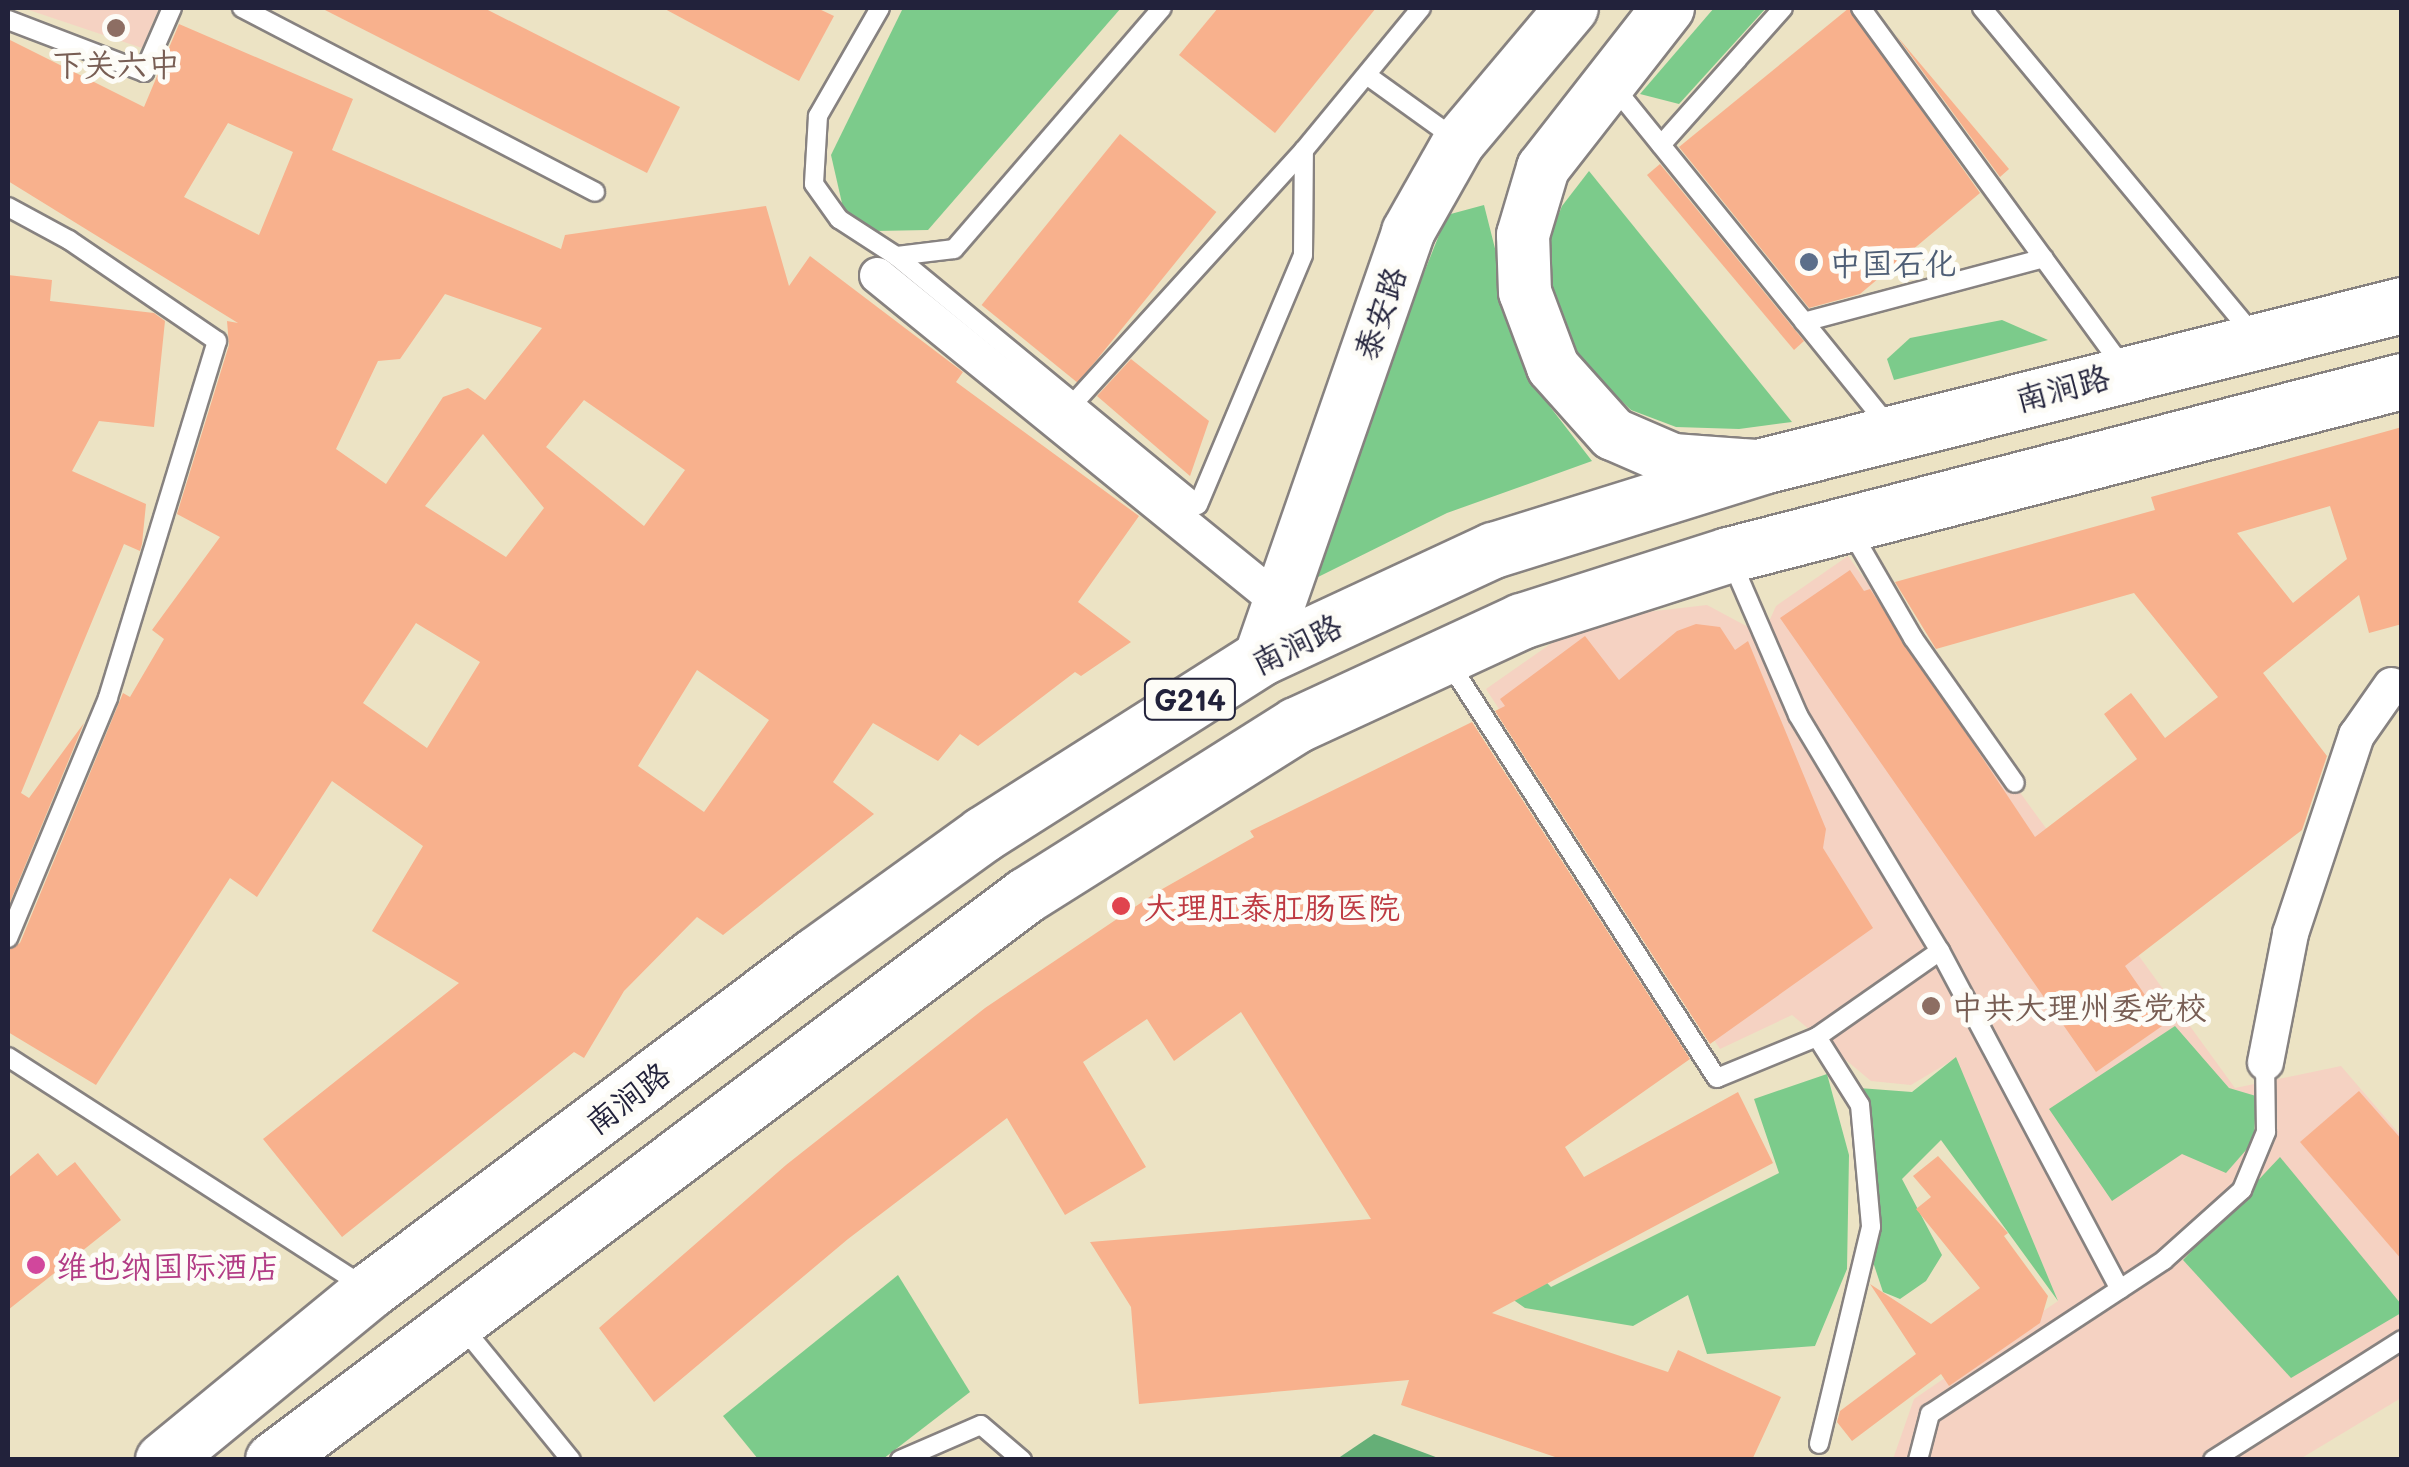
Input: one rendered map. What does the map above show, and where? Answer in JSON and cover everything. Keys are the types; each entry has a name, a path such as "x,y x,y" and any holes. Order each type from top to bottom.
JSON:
{"highway":[{"name":"南涧路","path":"163,1460 370,1290 983,834 1260,658 1493,550 1762,466 2126,371 2402,305"},
{"name":"G214","path":"272,1460 1026,896 1296,725 1521,621 1728,555 2402,380"}],"main road":[{"name":"泰安路","path":"1260,658 1408,232 1459,142 1572,8"},
{"path":"1668,8 1552,153 1528,210 1522,270 1540,344 1575,398 1627,442 1673,460 1762,466"}],"street":[{"path":"886,266 1278,601"},
{"path":"2265,1062 2290,933 2356,736 2398,686"}],"lane":[{"path":"8,20 144,72 172,8"},
{"path":"242,8 595,192"},
{"path":"880,8 818,116 814,184 839,219 886,266 1072,404 1198,505 1302,255 1304,150"},
{"path":"886,266 954,249 1162,8"},
{"path":"1072,404 1304,150 1421,8"},
{"path":"1661,145 1783,8"},
{"path":"1861,8 2126,371"},
{"path":"1982,8 2258,340"},
{"path":"1368,76 1459,142"},
{"path":"1608,79 1893,432"},
{"path":"8,207 216,341 108,698 8,938"},
{"path":"1804,322 2044,258"},
{"path":"1845,522 1913,638 2015,783"},
{"path":"1728,555 1798,715 1940,951 2120,1289"},
{"path":"1445,656 1718,1078 1816,1036 1940,951"},
{"path":"1816,1036 1860,1105 1871,1227 1819,1444"},
{"path":"8,1057 370,1290"},
{"path":"1918,1460 1930,1414 2120,1289 2242,1190 2266,1132 2265,1062"},
{"path":"457,1320 571,1460"},
{"path":"2213,1460 2402,1340"},
{"path":"900,1460 981,1425 1022,1460"}],"shaded area":[{"name":"下关六中","path":"23,8 159,8 142,48"},
{"name":"中共大理州委党校","path":"1848,556 2235,1088 2341,1066 2401,1136 2401,1398 2300,1459 1893,1459 1914,1399 2058,1301 1956,1058 1911,1085 1871,1081 1792,1015 1720,1049 1486,689 1586,619 1707,605 1763,635 1776,606"}],"green space":[{"path":"903,8 1121,8 928,230 875,231 844,212 831,155"},
{"path":"1714,8 1766,8 1679,104 1640,94"},
{"path":"1589,171 1792,422 1739,429 1676,427 1631,410 1583,365 1550,307 1543,252 1562,206"},
{"path":"1484,205 1522,355 1551,408 1592,461 1447,513 1314,579 1365,421 1447,215"},
{"path":"2002,320 2048,340 1894,380 1887,359 1910,338"},
{"path":"2175,1026 2229,1088 2256,1096 2254,1141 2226,1173 2182,1154 2112,1201 2049,1109"},
{"path":"1956,1057 2058,1301 1941,1140 1902,1179 1942,1255 1926,1281 1900,1299 1883,1292 1873,1262 1878,1203 1866,1095 1859,1088 1912,1092"},
{"path":"1827,1074 1849,1155 1847,1269 1815,1346 1707,1354 1688,1295 1633,1326 1525,1308 1505,1294 1524,1259 1551,1287 1779,1173 1754,1099"},
{"path":"2280,1157 2401,1304 2401,1313 2291,1378 2183,1260"},
{"path":"898,1275 970,1392 883,1459 758,1459 723,1416"},
{"path":"1374,1434 1441,1459 1337,1459"}],"building":[{"path":"321,8 484,8 680,107 647,173"},
{"path":"663,8 817,8 834,16 799,81"},
{"path":"1218,8 1376,8 1275,133 1179,55"},
{"name":"中国石化","path":"1849,8 1980,193 1860,294 1809,308 1679,147"},
{"path":"179,24 353,99 332,150 561,249 565,235 766,206 789,286 810,256 963,372 956,382 1139,516 1078,602 1131,642 1081,676 1075,672 978,746 960,734 938,761 873,723 833,782 874,814 723,935 697,917 624,991 584,1058 574,1052 342,1237 263,1139 459,983 372,931 423,846 332,781 257,897 230,878 96,1085 8,1032 8,950 20,943 123,693 130,697 164,639 152,630 220,537 177,514 229,345 227,321 238,323 8,181 8,39 144,107","holes":["228,123 293,152 259,235 184,197","445,294 542,328 485,400 468,388 443,397 386,484 336,449 378,361 400,359","584,400 685,470 644,526 546,447","483,434 544,508 506,557 425,506","416,623 480,662 427,748 363,703","697,670 769,720 704,812 638,766"]},
{"path":"1896,35 2009,169 2000,177"},
{"path":"1120,134 1216,212 1078,383 982,305"},
{"path":"1660,164 1804,341 1794,350 1647,175"},
{"path":"8,275 52,280 50,301 154,313 165,321 154,427 99,421 72,471 146,504 142,544 140,551 124,544 21,793 29,798 84,723 8,907"},
{"path":"1131,359 1209,421 1190,476 1097,396"},
{"path":"2402,427 2402,624 2369,633 2359,595 2263,673 2327,756 2302,830 2125,966 2165,1024 2096,1072 1780,618 1850,570 1864,591 1870,589 2035,837 2137,759 2104,714 2131,693 2165,738 2218,697 2134,593 1936,649 1895,582 2155,510 2151,497","holes":["2330,506 2347,559 2293,603 2237,533"]},
{"path":"1696,624 1720,627 1735,650 1748,641 1826,829 1823,848 1873,928 1710,1044 1495,711 1505,706 1500,699 1585,636 1619,680 1677,631"},
{"path":"1472,722 1690,1059 1565,1147 1584,1177 1738,1092 1773,1163 1492,1313 1668,1372 1678,1350 1781,1397 1752,1460 1564,1460 1401,1405 1409,1380 1139,1404 1131,1307 1090,1242 1371,1219 1241,1012 1174,1061 1147,1019 1083,1062 1146,1167 1065,1215 1007,1118 848,1239 654,1402 599,1328 786,1165 985,1008 1157,892 1254,837 1250,831"},
{"path":"2359,1091 2402,1140 2402,1260 2300,1142"},
{"name":"维也纳国际酒店","path":"38,1153 57,1176 75,1162 121,1220 8,1310 8,1178"},
{"path":"1938,1156 2008,1233 2004,1236 2048,1296 2040,1323 1949,1386 1941,1374 1852,1441 1837,1422 1840,1411 1916,1354 1870,1284 1931,1324 1980,1288 1916,1209 1931,1197 1913,1176"}],"place":[{"name":"下关六中","path":"116,28"},
{"name":"中国石化","path":"1809,262"},
{"name":"大理肛泰肛肠医院","path":"1121,906"},
{"name":"中共大理州委党校","path":"1931,1006"},
{"name":"维也纳国际酒店","path":"36,1265"}]}
